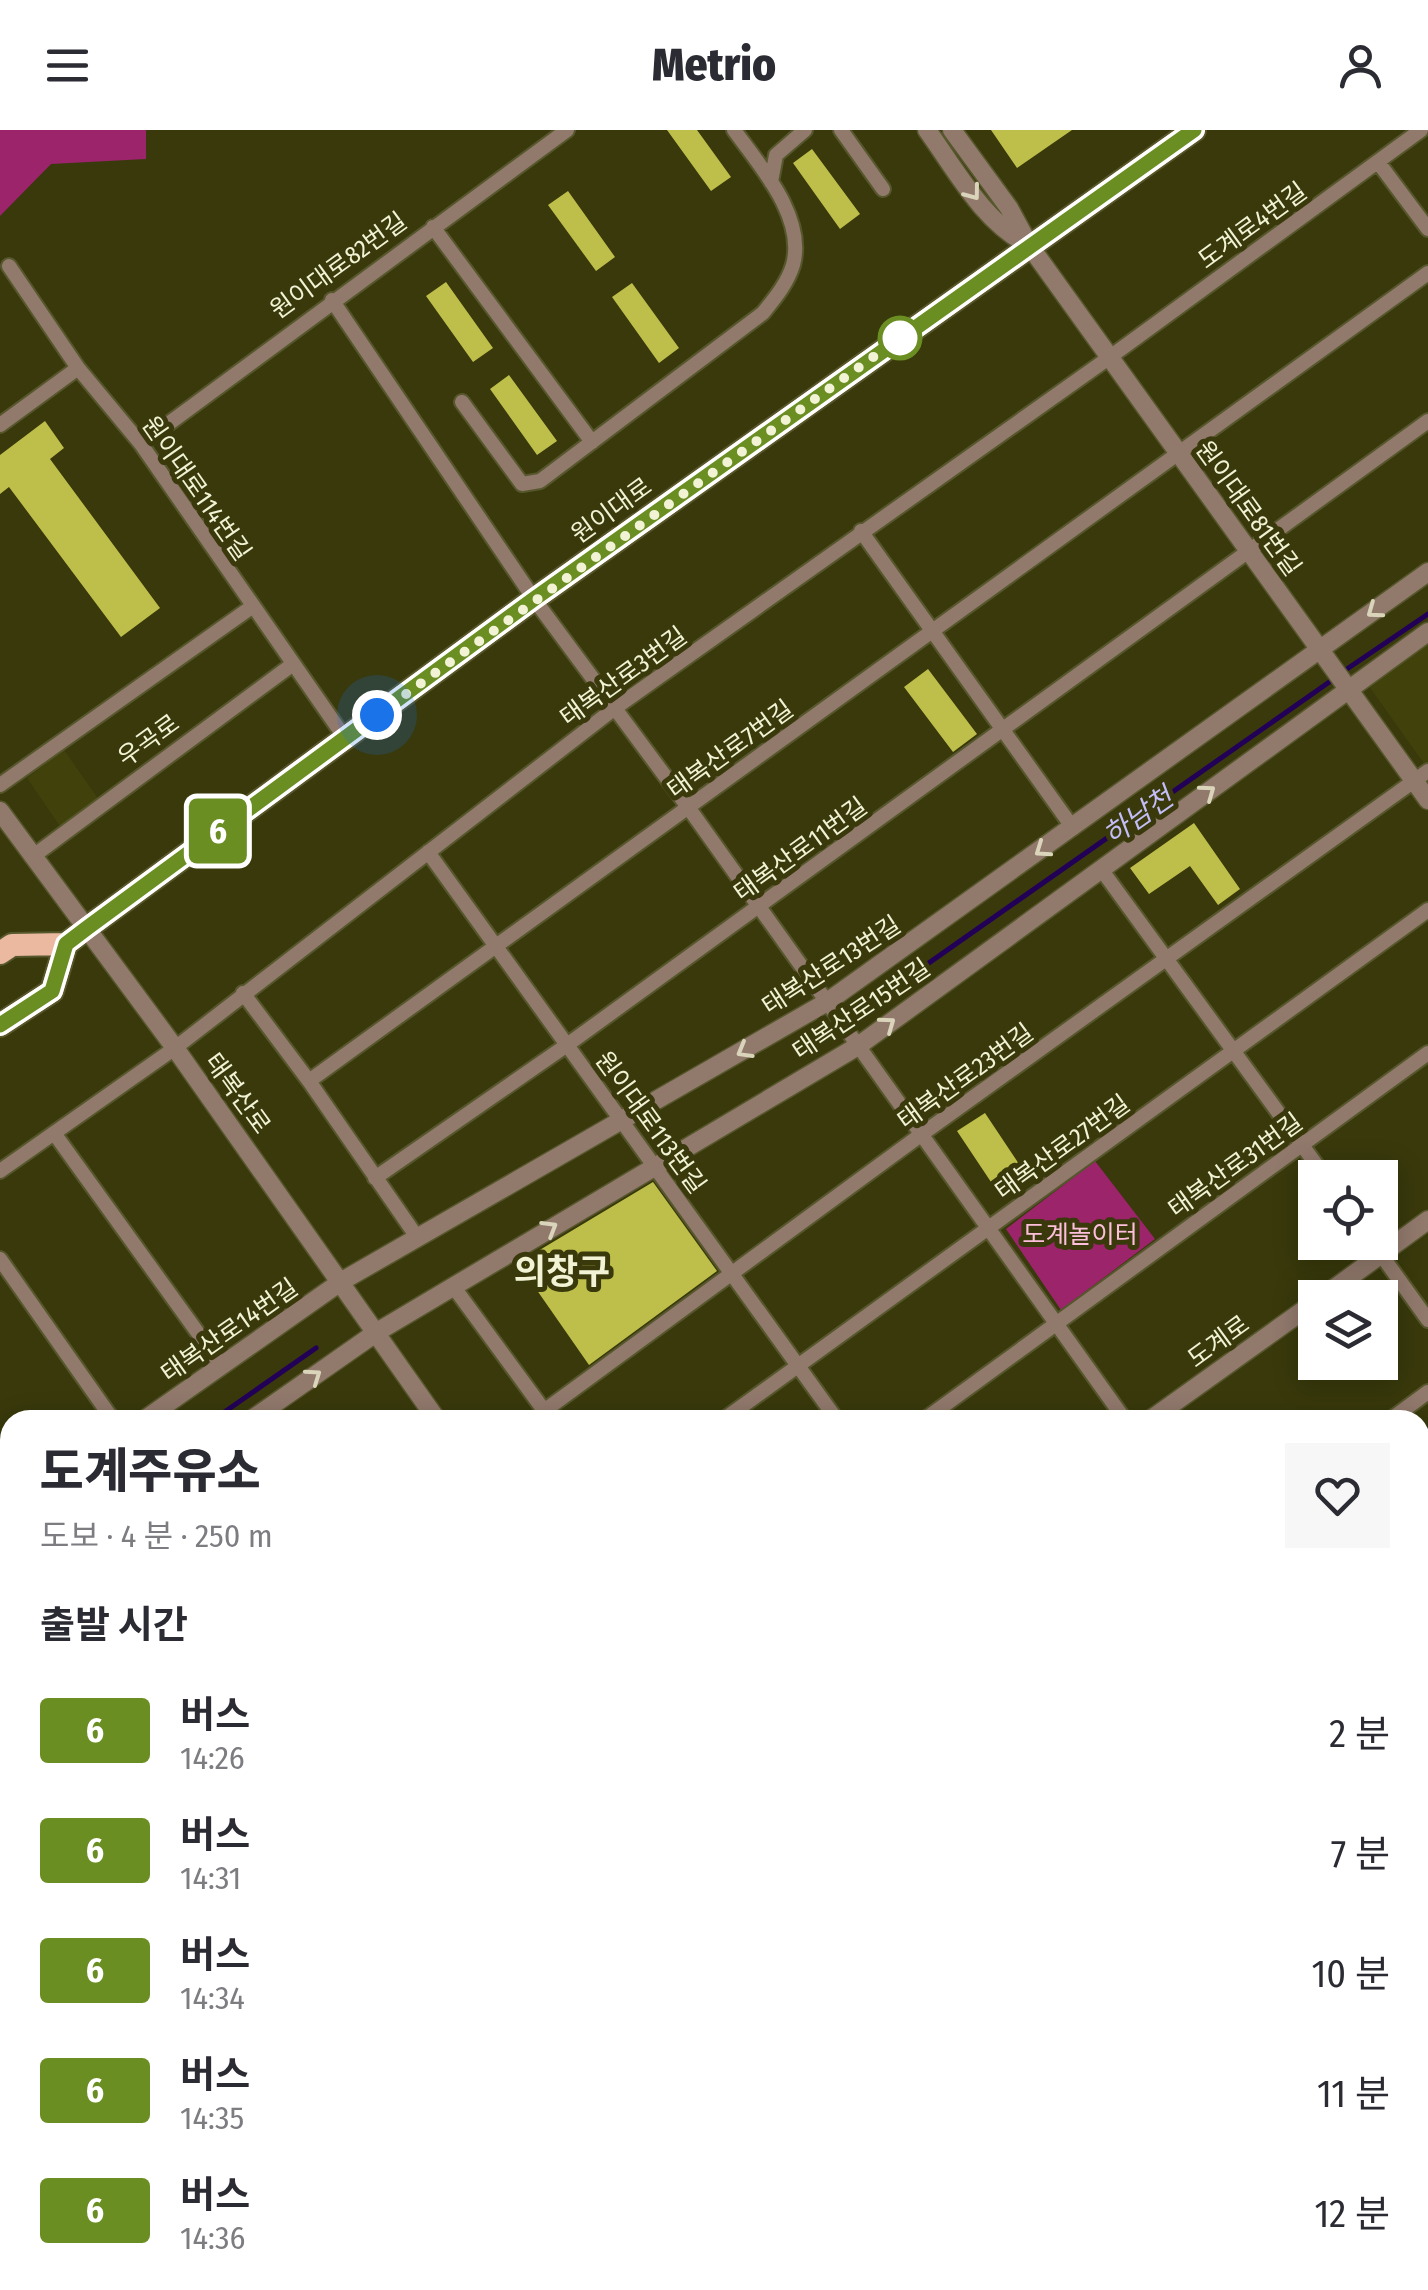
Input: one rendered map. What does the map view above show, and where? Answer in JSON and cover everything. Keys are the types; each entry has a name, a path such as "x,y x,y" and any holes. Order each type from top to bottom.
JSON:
{"main road":[{"name":"원이대로","path":"66,944 534,599 1194,130"},
{"path":"0,953 12,945 66,944 52,991 0,1025"}],"street":[{"name":"원이대로82번길","path":"141,444 567,130"},
{"path":"462,402 522,484 540,481 764,312 783,288 794,263 795,240 786,210 734,130"},
{"path":"770,182 776,155 806,130"},
{"path":"841,130 883,189"},
{"path":"927,130 992,218 1010,235 1029,245"},
{"path":"952,130 1009,208 1029,245"},
{"name":"도계로4번길","path":"1110,357 1421,130"},
{"path":"1378,162 1428,230"},
{"path":"433,227 592,442"},
{"name":"원이대로81번길","path":"1029,245 1324,656 1421,776 1428,800"},
{"name":"원이대로114번길","path":"10,266 78,368 141,444 346,738"},
{"name":"태복산로7번길","path":"308,1080 1428,273"},
{"path":"332,300 534,599 688,807 1119,1410"},
{"name":"태복산로3번길","path":"0,1171 175,1048 615,708 1110,357"},
{"path":"0,425 78,368"},
{"name":"태복산로11번길","path":"376,1178 567,1045 1428,421"},
{"path":"861,531 1073,828"},
{"name":"태복산로13번길","path":"345,1285 416,1237 827,1002 1324,656 1428,572"},
{"name":"우곡로","path":"0,786 254,606"},
{"name":"태복산로15번길","path":"265,1410 375,1329 858,1046 1347,687 1428,632"},
{"name":"우곡로","path":"32,857 293,664"},
{"name":"태복산로23번길","path":"554,1410 732,1273 1421,776"},
{"path":"0,811 87,928"},
{"name":"원이대로113번길","path":"428,852 830,1410"},
{"path":"1102,868 1313,1160"},
{"name":"태복산로27번길","path":"737,1410 1428,910"},
{"name":"태복산로","path":"87,928 375,1329"},
{"path":"243,993 416,1237"},
{"name":"태복산로31번길","path":"938,1410 1428,1053"},
{"path":"54,1133 222,1365"},
{"name":"도계로","path":"1398,1237 1428,1220"},
{"path":"0,1260 106,1410"},
{"name":"도계로","path":"1341,1280 1363,1260"},
{"path":"1384,1260 1428,1320"},
{"name":"태복산로14번길","path":"158,1410 345,1285"},
{"path":"454,1286 544,1410"},
{"name":"도계로","path":"1164,1410 1298,1314"},
{"path":"375,1329 430,1410"},
{"path":"1404,1410 1428,1392"}],"shaded area":[{"path":"1428,637 1428,769 1366,682"},
{"path":"64,750 99,800 62,829 27,778"}],"green space":[{"path":"0,130 146,130 146,159 51,164 0,216"},
{"name":"도계놀이터","path":"1095,1161 1155,1239 1061,1310 1006,1229"}],"building":[{"path":"667,130 697,130 731,177 711,191"},
{"path":"991,130 1072,130 1017,168"},
{"path":"812,149 860,214 840,229 793,163"},
{"path":"568,191 615,257 596,271 548,205"},
{"path":"446,282 493,348 473,362 426,296"},
{"path":"632,283 679,348 659,363 612,297"},
{"path":"509,375 557,441 537,455 490,389"},
{"path":"45,421 64,448 50,459 160,608 121,637 9,487 0,494 0,455"},
{"path":"928,669 977,734 953,752 904,687"},
{"path":"1194,823 1240,889 1218,905 1190,866 1149,894 1130,868"},
{"path":"985,1113 1031,1182 1003,1200 957,1131"},
{"path":"653,1182 717,1271 589,1365 518,1263"}],"waterway":[{"name":"하남천","path":"1344,671 1428,614"},
{"name":"하남천","path":"849,1019 1335,678"},
{"name":"하남천","path":"227,1410 316,1348"}],"bus line":[{"name":"6","path":"0,1025 52,991 66,944 87,928 534,599 1194,130"}],"district":[{"name":"의창구","path":"562,1272"}],"route":[{"path":"377,715 905,334 900,338"}]}
